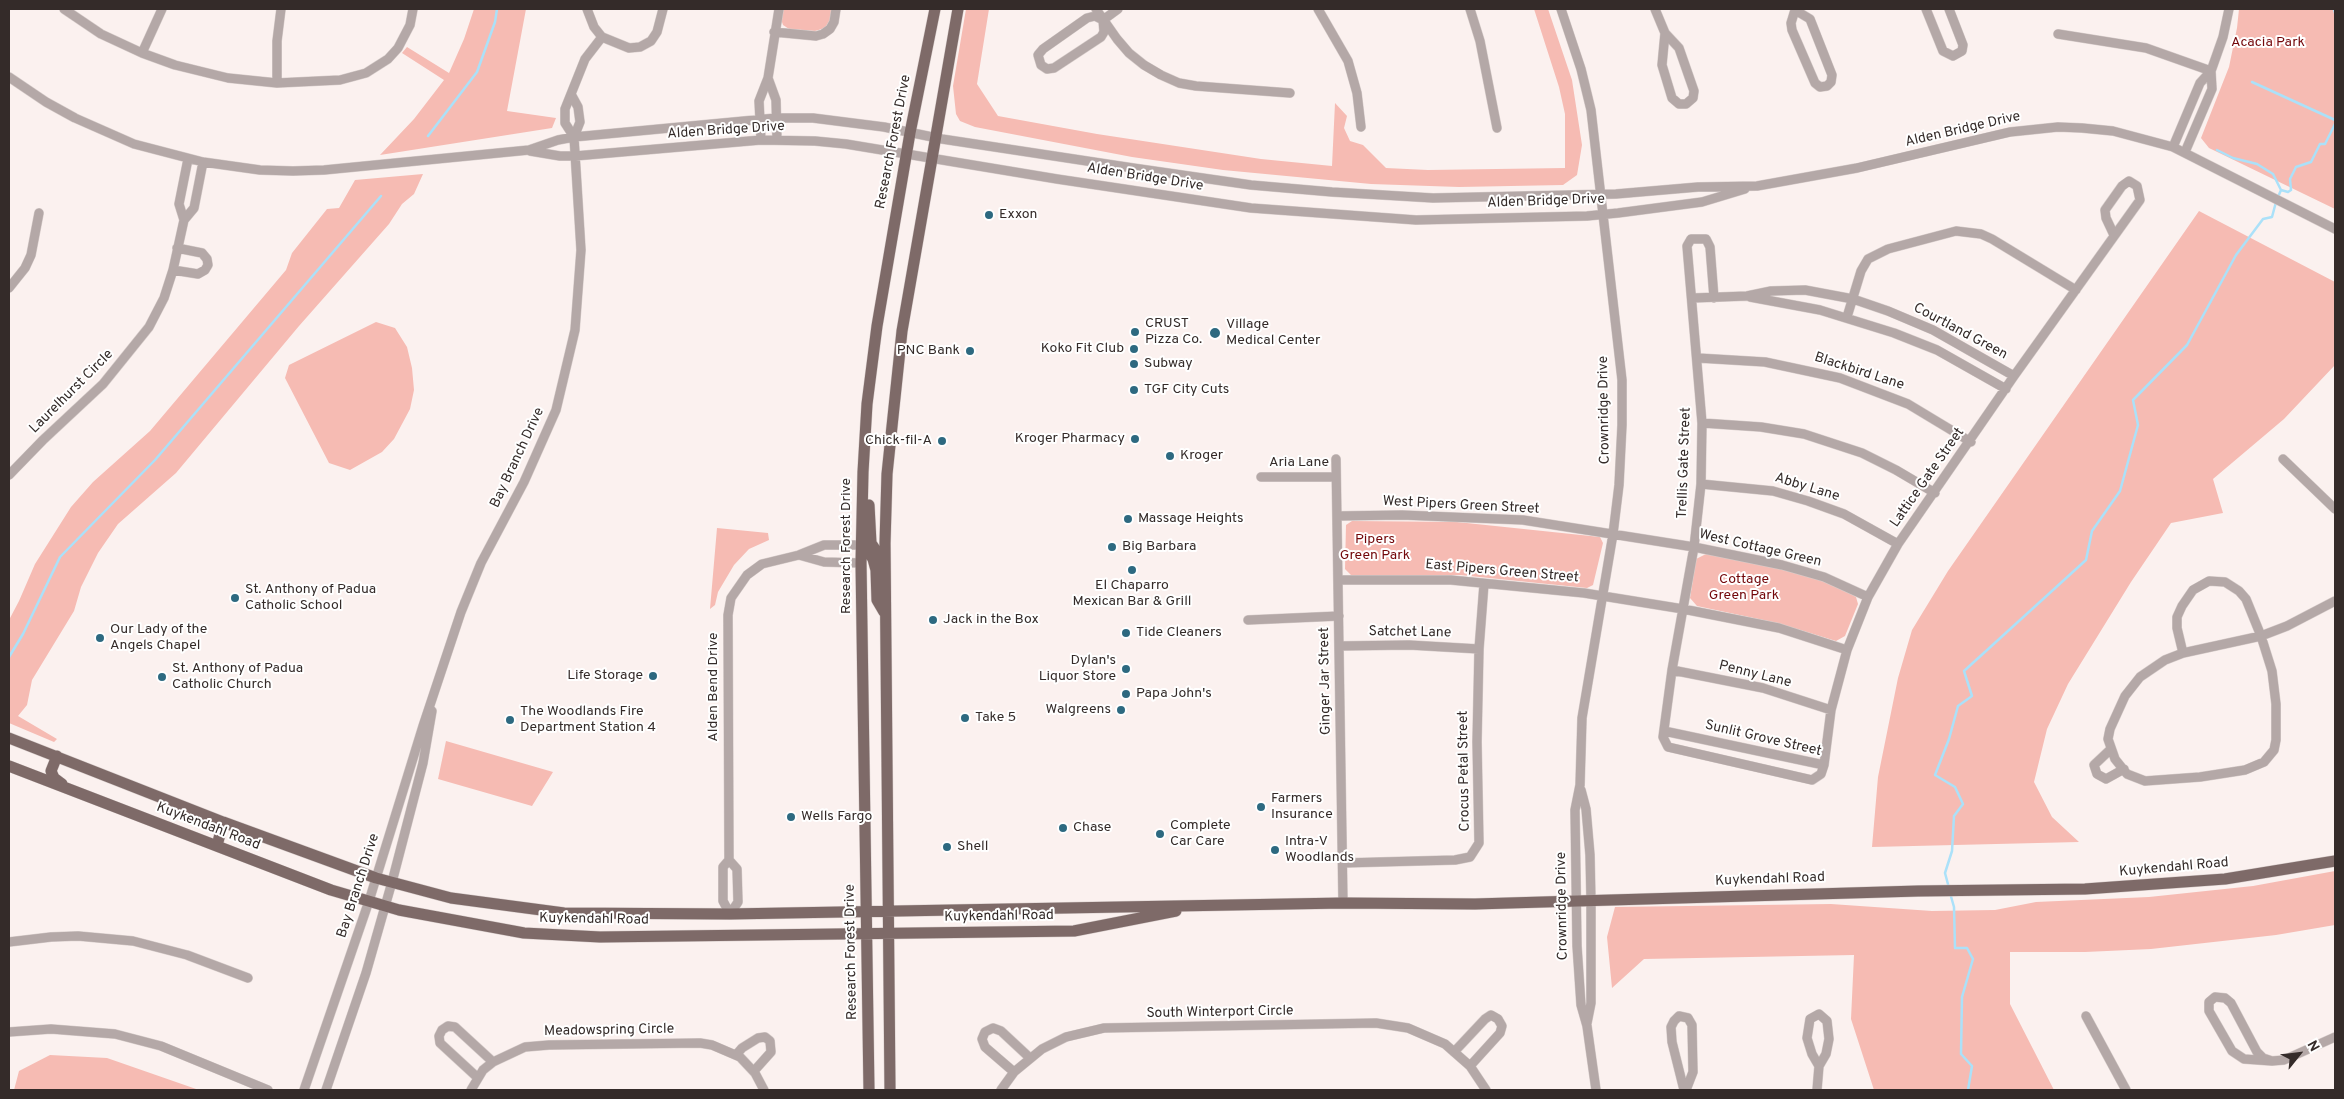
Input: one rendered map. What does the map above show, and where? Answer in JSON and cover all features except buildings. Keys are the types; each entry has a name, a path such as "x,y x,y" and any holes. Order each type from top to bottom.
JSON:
{"main road":[{"name":"Research Forest Drive","path":"869,1090 861,563 862,489 868,404 877,332 906,153 935,9"},
{"path":"890,1090 885,564 887,474 902,331 958,9"},
{"path":"862,489 868,503 871,543 885,564"},
{"path":"861,545 873,559 876,570 878,600 886,616"},
{"name":"Kuykendahl Road","path":"9,738 223,822 376,878 451,898 555,912 730,914 1343,903 1475,904 1918,891 1985,891 2162,885 2225,879 2335,862"},
{"path":"57,756 51,771 54,778 65,786"},
{"name":"Kuykendahl Road","path":"9,766 331,890 384,906 524,933 600,937 1074,931 1205,905"},
{"path":"217,846 223,822"}],"street":[{"path":"64,9 101,34 142,53 202,73 277,83 340,80 353,78 373,70 388,59 398,48 410,25 413,9"},
{"path":"142,53 162,9"},
{"path":"277,83 277,41 281,9"},
{"path":"588,9 594,27 602,37 629,48 640,47 651,41 657,32 663,9"},
{"path":"762,140 759,101 768,78 779,9"},
{"path":"774,32 816,36 823,34 830,29 834,22 836,9"},
{"path":"1096,9 1117,39 1144,65 1179,83 1290,93"},
{"path":"1103,20 1118,9"},
{"path":"1318,9 1351,70 1358,93 1361,127"},
{"path":"1470,9 1480,42 1497,128"},
{"name":"Crownridge Drive","path":"1561,9 1586,89 1594,134 1622,380 1621,452 1613,534 1582,718 1580,785 1575,810 1576,901 1581,1005 1587,1026 1596,1090"},
{"path":"1655,9 1665,32 1679,48 1694,91 1693,98 1686,104 1679,104 1674,101 1664,73 1662,52 1665,32"},
{"path":"1926,9 1943,51 1953,56 1962,51 1964,45 1950,9"},
{"path":"2185,152 2212,89 2211,71 2223,37 2229,9"},
{"path":"1795,10 1810,19 1832,75 1831,82 1827,86 1820,86 1815,83 1799,47 1791,23 1795,10"},
{"path":"1095,16 1103,20 1104,32 1101,37 1054,68 1047,69 1040,65 1038,55 1042,49 1087,18 1095,16"},
{"path":"2058,34 2146,48 2211,71"},
{"path":"574,137 565,123 565,109 572,96 577,76 585,59 602,37"},
{"path":"2173,147 2200,83 2211,71"},
{"name":"Alden Bridge Drive","path":"9,76 46,102 104,132 134,144 188,159 260,170 324,170 529,150 558,140 574,137 776,118 829,120 935,138 1251,185 1332,192 1432,198 1601,195 1698,187 1757,186"},
{"path":"768,78 776,100 777,140"},
{"path":"572,96 578,107 580,122 574,137"},
{"name":"Alden Bridge Drive","path":"529,150 560,156 575,156 762,140 846,144 1129,190 1261,209 1416,220 1604,214 1702,202 1757,186 1857,168 1991,136 2058,127 2113,131 2173,147 2335,229"},
{"name":"Bay Branch Drive","path":"304,1090 369,901 460,612 481,563 542,444 556,410 575,330 580,274 581,225 574,137"},
{"name":"Laurelhurst Circle","path":"184,220 179,204 188,159"},
{"name":"Laurelhurst Circle","path":"9,475 103,384 142,337 157,314 173,270 184,220 194,208 203,162"},
{"name":"Lattice Gate Street","path":"1824,765 1831,710 1847,650 1868,597 1898,544 2014,376 2140,200 2137,186 2129,181 2122,186 2106,210 2106,218 2114,235"},
{"path":"9,288 25,268 31,255 40,213"},
{"path":"1847,317 1861,271 1868,259 1888,249 1956,231 1981,234 1992,239 2076,290"},
{"name":"Trellis Gate Street","path":"1664,731 1672,670 1694,548 1700,484 1702,423 1693,298 1687,246 1691,239 1706,240 1710,247 1714,298"},
{"path":"173,270 198,274 206,270 208,265 207,259 202,253 177,248"},
{"name":"Courtland Green","path":"1693,298 1747,296 1771,291 1805,290 1853,299 1888,310 1933,330 2014,376"},
{"name":"Courtland Green","path":"1747,296 1847,317 1937,350 2006,389"},
{"name":"Blackbird Lane","path":"1698,358 1765,362 1840,378 1908,404 1970,442"},
{"path":"1702,423 1761,427 1804,434 1862,454 1896,470 1935,493"},
{"name":"Ginger Jar Street","path":"1336,459 1343,903"},
{"path":"2283,459 2335,509"},
{"name":"Aria Lane","path":"1261,476 1336,477"},
{"name":"Abby Lane","path":"1700,484 1773,491 1808,501 1844,514 1898,544"},
{"name":"West Pipers Green Street","path":"1337,516 1402,515 1523,520 1613,534"},
{"name":"West Cottage Green","path":"1613,534 1804,570 1868,597"},
{"name":"Alden Bend Drive","path":"729,860 723,866 723,902 730,914 738,902 737,869 729,860 728,615 736,589 747,575 762,564 798,555 824,545 861,545"},
{"name":"Alden Bend Drive","path":"798,555 824,562 861,563"},
{"name":"East Pipers Green Street","path":"1338,580 1451,580 1603,596 1683,609 1779,628 1847,650"},
{"path":"2183,653 2177,628 2177,616 2193,590 2209,581 2225,582 2239,591 2246,599 2261,636 2272,671 2276,704 2276,740 2274,750 2264,762 2245,770 2145,781 2127,774 2115,759 2108,739 2110,729 2125,696 2140,677 2156,665 2183,653 2261,636 2287,626 2335,601"},
{"name":"Crocus Petal Street","path":"1343,863 1455,860 1470,857 1479,843 1477,742 1479,648 1484,584"},
{"path":"1248,620 1339,616"},
{"name":"Satchet Lane","path":"1339,646 1409,645 1479,648"},
{"name":"Penny Lane","path":"1672,670 1763,688 1831,710"},
{"name":"Bay Branch Drive","path":"326,1090 366,973 392,882 423,763 436,689"},
{"name":"Sunlit Grove Street","path":"1664,731 1824,765 1821,774 1812,780 1668,747 1664,743 1664,731"},
{"path":"2111,749 2094,765 2097,774 2106,778 2124,769"},
{"name":"Crownridge Drive","path":"1580,785 1586,809 1591,901 1591,1003 1587,1026"},
{"path":"9,942 78,936 133,941 187,955 248,978"},
{"path":"2272,1062 2263,1058 2257,1052 2231,1004 2225,998 2215,997 2209,1002 2209,1011 2232,1051 2244,1059 2272,1062 2284,1060 2335,1037"},
{"path":"1817,1090 1819,1066 1826,1054 1829,1039 1826,1020 1819,1014 1810,1019 1807,1038 1812,1054 1819,1066"},
{"path":"1454,1052 1484,1019 1491,1015 1498,1019 1502,1026 1500,1032 1470,1066"},
{"path":"1680,1016 1688,1018 1692,1025 1692,1072 1685,1090 1672,1042 1671,1028 1674,1021 1680,1016"},
{"path":"2086,1016 2126,1090"},
{"name":"South Winterport Circle","path":"1002,1090 1014,1072 1030,1058 1066,1037 1104,1028 1376,1023 1393,1024 1420,1032 1454,1052 1470,1066 1486,1090"},
{"path":"478,1078 440,1043 438,1036 442,1030 448,1026 455,1027 493,1062"},
{"path":"1014,1072 985,1047 982,1039 985,1032 993,1028 1001,1031 1030,1058"},
{"path":"9,1032 58,1029 115,1034 161,1046 268,1090"},
{"path":"736,1055 742,1048 758,1038 765,1037 770,1041 771,1052 755,1072 764,1090"},
{"name":"Meadowspring Circle","path":"471,1090 478,1078 493,1062 526,1047 549,1045 712,1044 736,1055 755,1072"}],"green space":[{"path":"474,9 526,9 507,111 556,118 552,128 380,155 414,119 444,80 402,53 407,47 449,73 464,39"},
{"path":"783,9 832,9 830,20 825,28 815,31 789,29 783,25 781,19"},
{"path":"966,9 989,9 977,84 998,116 1097,134 1261,159 1332,166 1335,103 1347,116 1344,128 1350,141 1363,145 1386,168 1428,170 1565,168 1565,114 1559,87 1534,9 1548,9 1572,80 1582,145 1577,175 1563,185 1459,187 1371,184 1223,170 1132,157 975,127 960,121 956,114 953,86"},
{"name":"Acacia Park","path":"2239,9 2335,9 2335,209 2209,148 2201,138 2229,67"},
{"path":"423,174 414,194 402,204 389,224 299,326 176,473 118,524 98,553 81,587 74,611 32,680 27,705 18,716 57,739 54,742 9,723 9,620 35,564 71,507 93,482 150,431 286,270 292,253 327,209 339,208 355,180"},
{"path":"2199,211 2335,282 2335,365 2284,419 2213,479 2223,513 2171,523 2131,582 2068,684 2047,729 2034,782 2052,817 2079,842 1872,847 1878,777 1898,678 1912,630 1948,571"},
{"path":"376,322 395,328 407,347 412,368 414,390 410,409 394,439 382,452 350,470 329,463 285,378 289,365"},
{"name":"Pipers Green Park","path":"1352,521 1457,522 1600,537 1603,543 1593,585 1587,588 1460,575 1351,575 1345,569 1346,525"},
{"path":"717,528 768,533 769,540 749,549 734,565 718,592 715,605 710,609"},
{"name":"Cottage Green Park","path":"1708,553 1794,572 1834,584 1856,597 1858,604 1845,636 1836,641 1777,623 1697,606 1690,598 1696,559"},
{"path":"446,741 553,772 532,806 438,779"},
{"path":"2335,871 2335,925 2276,935 2151,949 2085,952 2010,952 2010,1004 2054,1090 1874,1090 1851,1019 1854,955 1644,959 1612,988 1607,937 1615,907 1831,904 1932,911 1995,910 2036,902 2149,897 2253,886"},
{"path":"50,1055 107,1058 199,1090 14,1090 19,1071"}],"waterway":[{"path":"428,136 477,72 495,22 497,9"},
{"path":"2334,9 2335,13"},
{"path":"2252,82 2335,120"},
{"path":"2278,197 2281,190 2288,192 2291,190 2290,179 2296,167 2311,162 2320,144 2325,144 2335,124"},
{"path":"2217,150 2233,158 2257,164 2273,174 2281,190"},
{"path":"9,657 23,634 60,557 155,460 381,196"},
{"path":"1949,888 1945,873 1952,851 1954,816 1963,804 1955,787 1935,775 1949,739 1958,706 1972,696 1964,671 2086,560 2092,531 2120,491 2138,425 2133,400 2187,345 2236,255 2263,219 2272,217 2276,202"},
{"path":"1950,893 1954,907 1955,948 1967,948 1973,959 1962,997 1961,1054 1972,1066 1968,1090"}],"place":[{"name":"Exxon","path":"989,215"},
{"name":"CRUST Pizza Co.","path":"1135,332"},
{"name":"Village Medical Center","path":"1215,333"},
{"name":"Koko Fit Club","path":"1134,349"},
{"name":"PNC Bank","path":"970,351"},
{"name":"Subway","path":"1134,364"},
{"name":"TGF City Cuts","path":"1134,390"},
{"name":"Kroger Pharmacy","path":"1135,439"},
{"name":"Chick-fil-A","path":"942,441"},
{"name":"Kroger","path":"1170,456"},
{"name":"Massage Heights","path":"1128,519"},
{"name":"Big Barbara","path":"1112,547"},
{"name":"El Chaparro Mexican Bar & Grill","path":"1132,570"},
{"name":"St. Anthony of Padua Catholic School","path":"235,598"},
{"name":"Jack in the Box","path":"933,620"},
{"name":"Tide Cleaners","path":"1126,633"},
{"name":"Our Lady of the Angels Chapel","path":"100,638"},
{"name":"Dylan's Liquor Store","path":"1126,669"},
{"name":"Life Storage","path":"653,676"},
{"name":"St. Anthony of Padua Catholic Church","path":"162,677"},
{"name":"Papa John's","path":"1126,694"},
{"name":"Walgreens","path":"1121,710"},
{"name":"Take 5","path":"965,718"},
{"name":"The Woodlands Fire Department Station 4","path":"510,720"},
{"name":"Farmers Insurance","path":"1261,807"},
{"name":"Wells Fargo","path":"791,817"},
{"name":"Chase","path":"1063,828"},
{"name":"Complete Car Care","path":"1160,834"},
{"name":"Shell","path":"947,847"},
{"name":"Intra-V Woodlands","path":"1275,850"}]}
